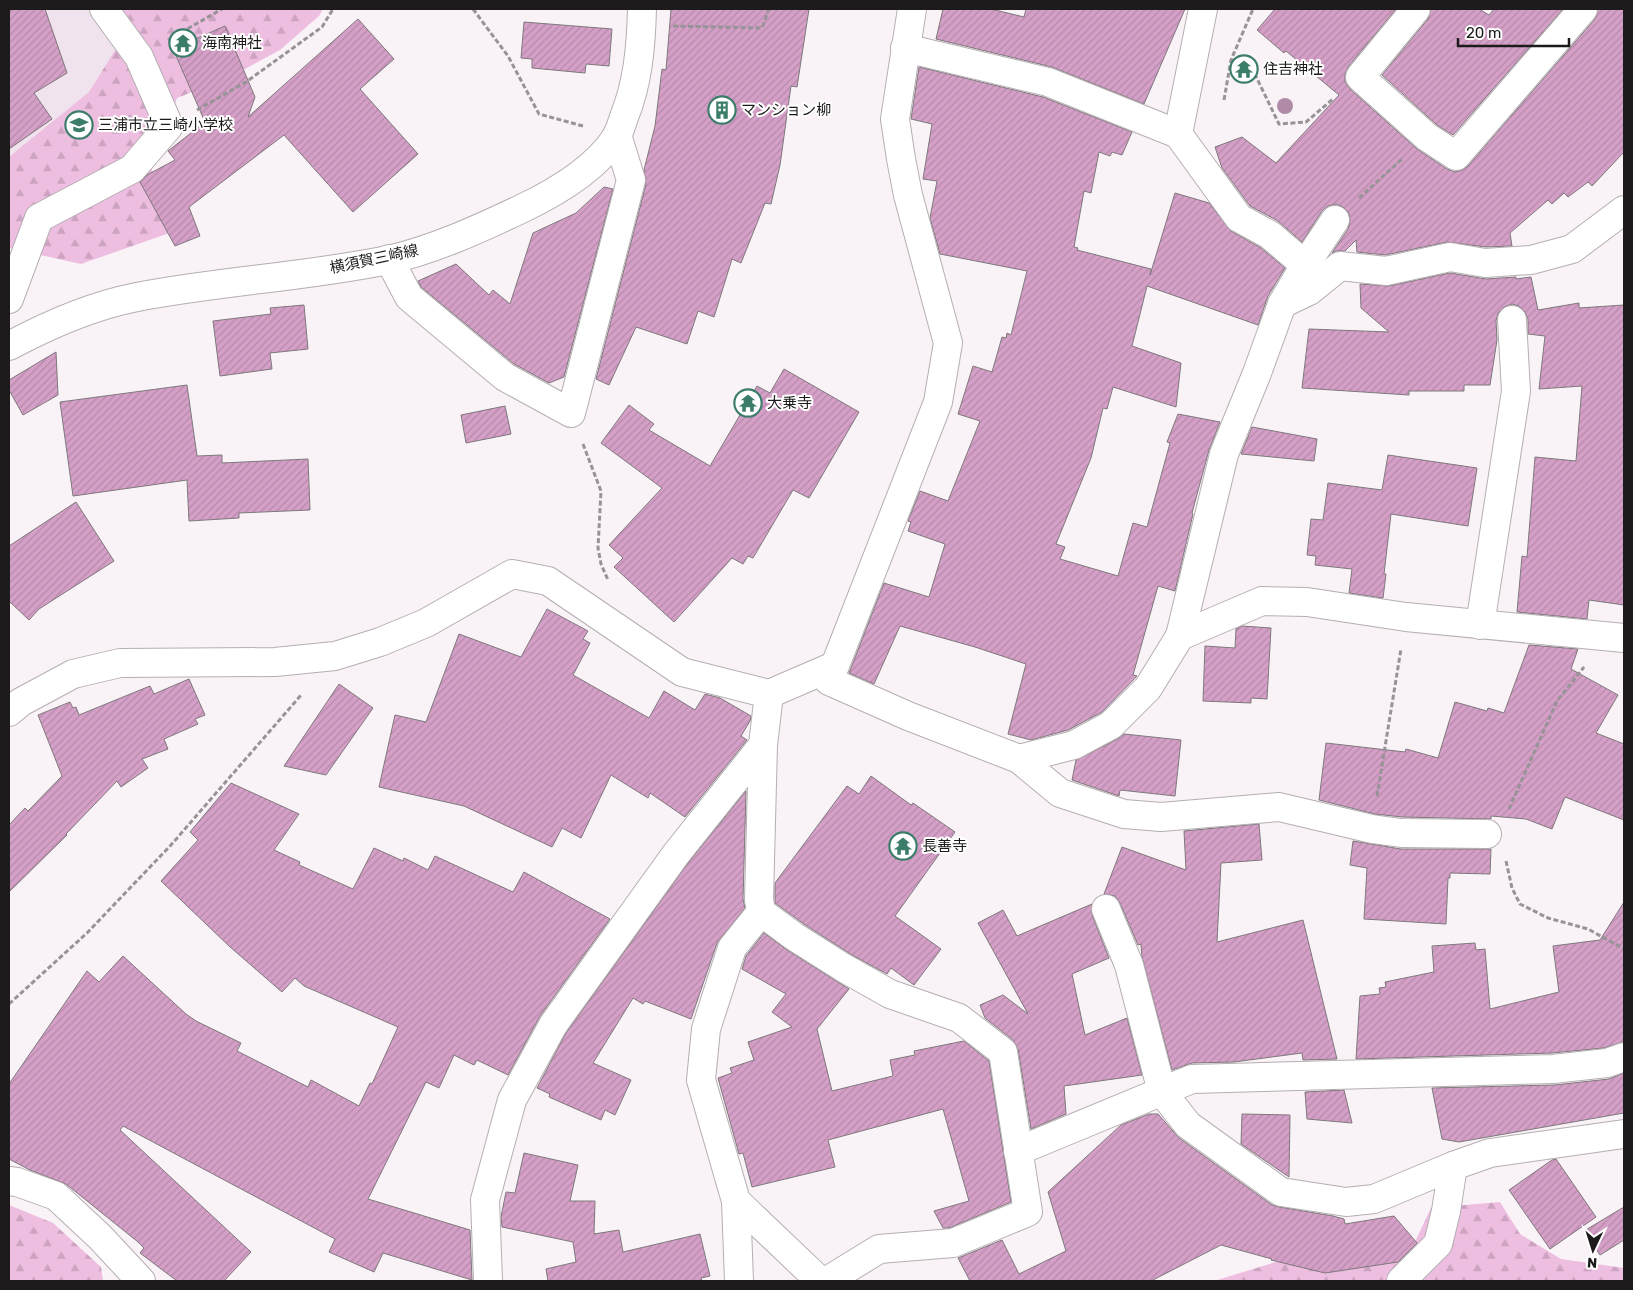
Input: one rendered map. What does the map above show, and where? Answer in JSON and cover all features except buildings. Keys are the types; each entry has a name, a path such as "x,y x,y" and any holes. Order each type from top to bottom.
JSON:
{"street":[{"path":"9,299 39,218 132,169 169,126 140,57 104,9"},
{"path":"912,9 895,120 908,195 948,343 938,402 829,681 908,716 1019,759 1060,793 1124,814 1161,817 1279,807 1372,829 1401,833 1487,834"},
{"path":"1178,134 1203,9"},
{"path":"1416,9 1360,77 1427,137 1456,156 1583,9"},
{"name":"横須賀三崎線","path":"9,346 62,320 99,306 136,297 301,274 389,259 453,239 500,219 562,188 586,169 617,135 632,95 637,71 642,17"},
{"path":"905,48 1048,82 1178,134 1239,218 1270,235 1305,265"},
{"path":"389,259 409,297 505,377 571,413 631,180 617,135"},
{"path":"1282,304 1309,291 1340,266 1386,271 1450,257 1485,264 1531,260 1572,249 1624,210"},
{"path":"1019,759 1074,745 1111,724 1148,688 1180,636 1224,454 1258,373 1282,304 1335,220"},
{"path":"1480,625 1516,391 1512,320"},
{"path":"15,707 73,674 120,663 275,662 334,656 380,642 426,623 512,574 548,580 682,672 769,694 834,666"},
{"path":"1180,636 1262,601 1306,602 1406,617 1615,638"},
{"path":"769,694 763,745 759,899 761,912 795,937 890,994 959,1018 1002,1052 1028,1212 952,1243 879,1249 827,1281"},
{"path":"488,1281 485,1200 512,1100 553,1025 676,854 763,745"},
{"path":"1106,909 1129,965 1162,1092 1188,1126 1281,1192 1346,1202 1374,1199 1453,1166 1490,1153 1624,1134"},
{"path":"739,1281 736,1201 701,1080 706,1029 732,948 761,912"},
{"path":"1018,1151 1192,1079 1552,1069 1607,1063 1624,1057"},
{"path":"1401,1281 1438,1244 1446,1211 1453,1166"},
{"path":"9,1181 56,1196 100,1237 141,1281"},
{"path":"736,1201 820,1281"}],"path":[{"path":"140,57 222,9"},
{"path":"169,126 246,82 322,27 333,9"},
{"path":"473,9 508,56 539,114 617,135"},
{"path":"642,17 762,28 769,9"},
{"path":"1224,100 1230,60 1253,9"},
{"path":"1230,60 1250,64 1280,124 1306,122 1360,77"},
{"path":"1335,220 1427,137"},
{"path":"571,413 601,491 598,548 601,564 611,585"},
{"path":"1372,829 1406,617"},
{"path":"1615,638 1557,701 1507,814 1487,834 1502,846 1512,888 1520,904 1548,918 1588,929 1624,949"},
{"path":"9,1004 87,933 165,852 302,694"}],"shaded area":[{"name":"三浦市立三崎小学校","path":"9,9 88,9 141,83 9,219"}],"green space":[{"path":"108,9 323,9 319,16 280,50 232,76 177,98 151,168 181,229 81,264 9,248 9,157 89,92 119,44"},
{"path":"1500,1202 1520,1234 1561,1259 1624,1268 1624,1281 1214,1281 1289,1258 1347,1262 1412,1248 1431,1208"},
{"path":"9,1205 53,1223 101,1267 103,1281 9,1281"}],"place":[{"name":"海南神社","path":"183,43"},
{"name":"住吉神社","path":"1244,69"},
{"name":"マンション柳","path":"722,110"},
{"name":"三浦市立三崎小学校","path":"79,125"},
{"name":"大乗寺","path":"748,403"},
{"name":"長善寺","path":"903,846"}]}
